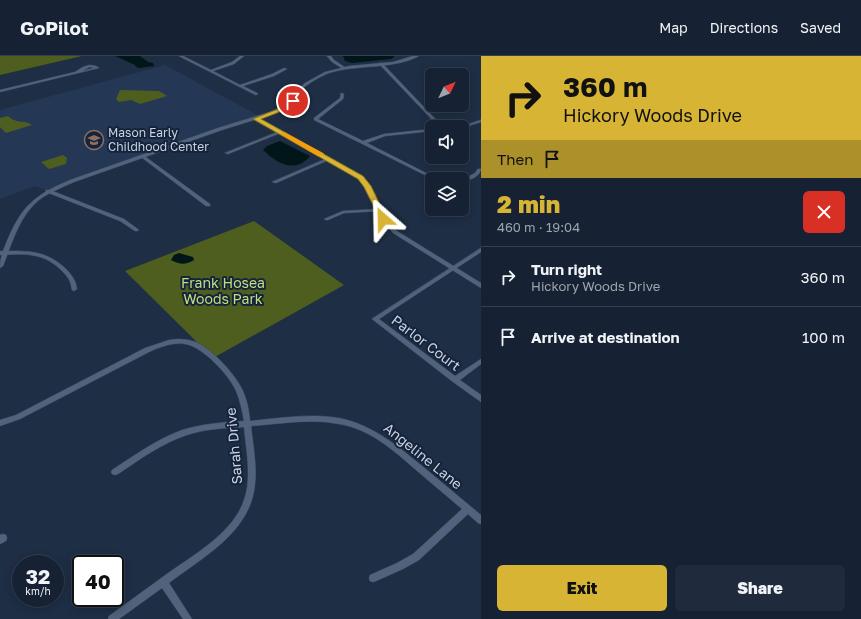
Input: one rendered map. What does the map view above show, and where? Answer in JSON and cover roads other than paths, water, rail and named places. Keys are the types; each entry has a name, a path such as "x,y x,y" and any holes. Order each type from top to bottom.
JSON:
{"street":[{"path":"181,56 256,94"},
{"path":"210,70 233,63 242,56"},
{"path":"329,56 333,61 344,68"},
{"path":"382,65 399,62 417,56"},
{"path":"0,266 3,253 20,216 33,201 48,191 142,156 275,112 293,101 300,89 326,73 355,66 402,63 423,56"},
{"path":"382,65 433,120"},
{"path":"0,91 97,68 94,66 88,66 77,72"},
{"path":"240,86 279,73 285,69"},
{"path":"342,94 342,98 316,119 425,174"},
{"path":"256,119 360,177 368,186 384,220 395,232 481,286"},
{"path":"469,125 481,121"},
{"path":"363,143 384,134 425,131"},
{"path":"227,153 281,132"},
{"path":"142,156 208,205"},
{"path":"274,182 329,159"},
{"path":"469,178 478,174 480,170"},
{"path":"48,191 122,220 137,230"},
{"path":"326,218 343,212 379,210"},
{"path":"451,268 481,250"},
{"path":"3,253 34,253 50,257 69,275 73,281 74,289"},
{"name":"Parlor Court","path":"451,268 375,319 481,399"},
{"name":"Sarah Drive","path":"0,423 18,417 39,407 147,350 160,345 179,341 192,343 200,347 229,374 240,392 247,423 252,477 250,497 244,512 237,522 216,543 112,619"},
{"path":"455,380 481,361"},
{"name":"Angeline Lane","path":"115,472 154,448 183,433 215,426 247,423 323,419 339,421 360,427 376,434 394,446 481,520"},
{"path":"373,578 416,557 468,510"},
{"path":"163,582 188,619"}],"place":[{"name":"Mason Early Childhood Center","path":"94,140"}],"park label":[{"name":"Frank Hosea Woods Park","path":"223,292"}]}
